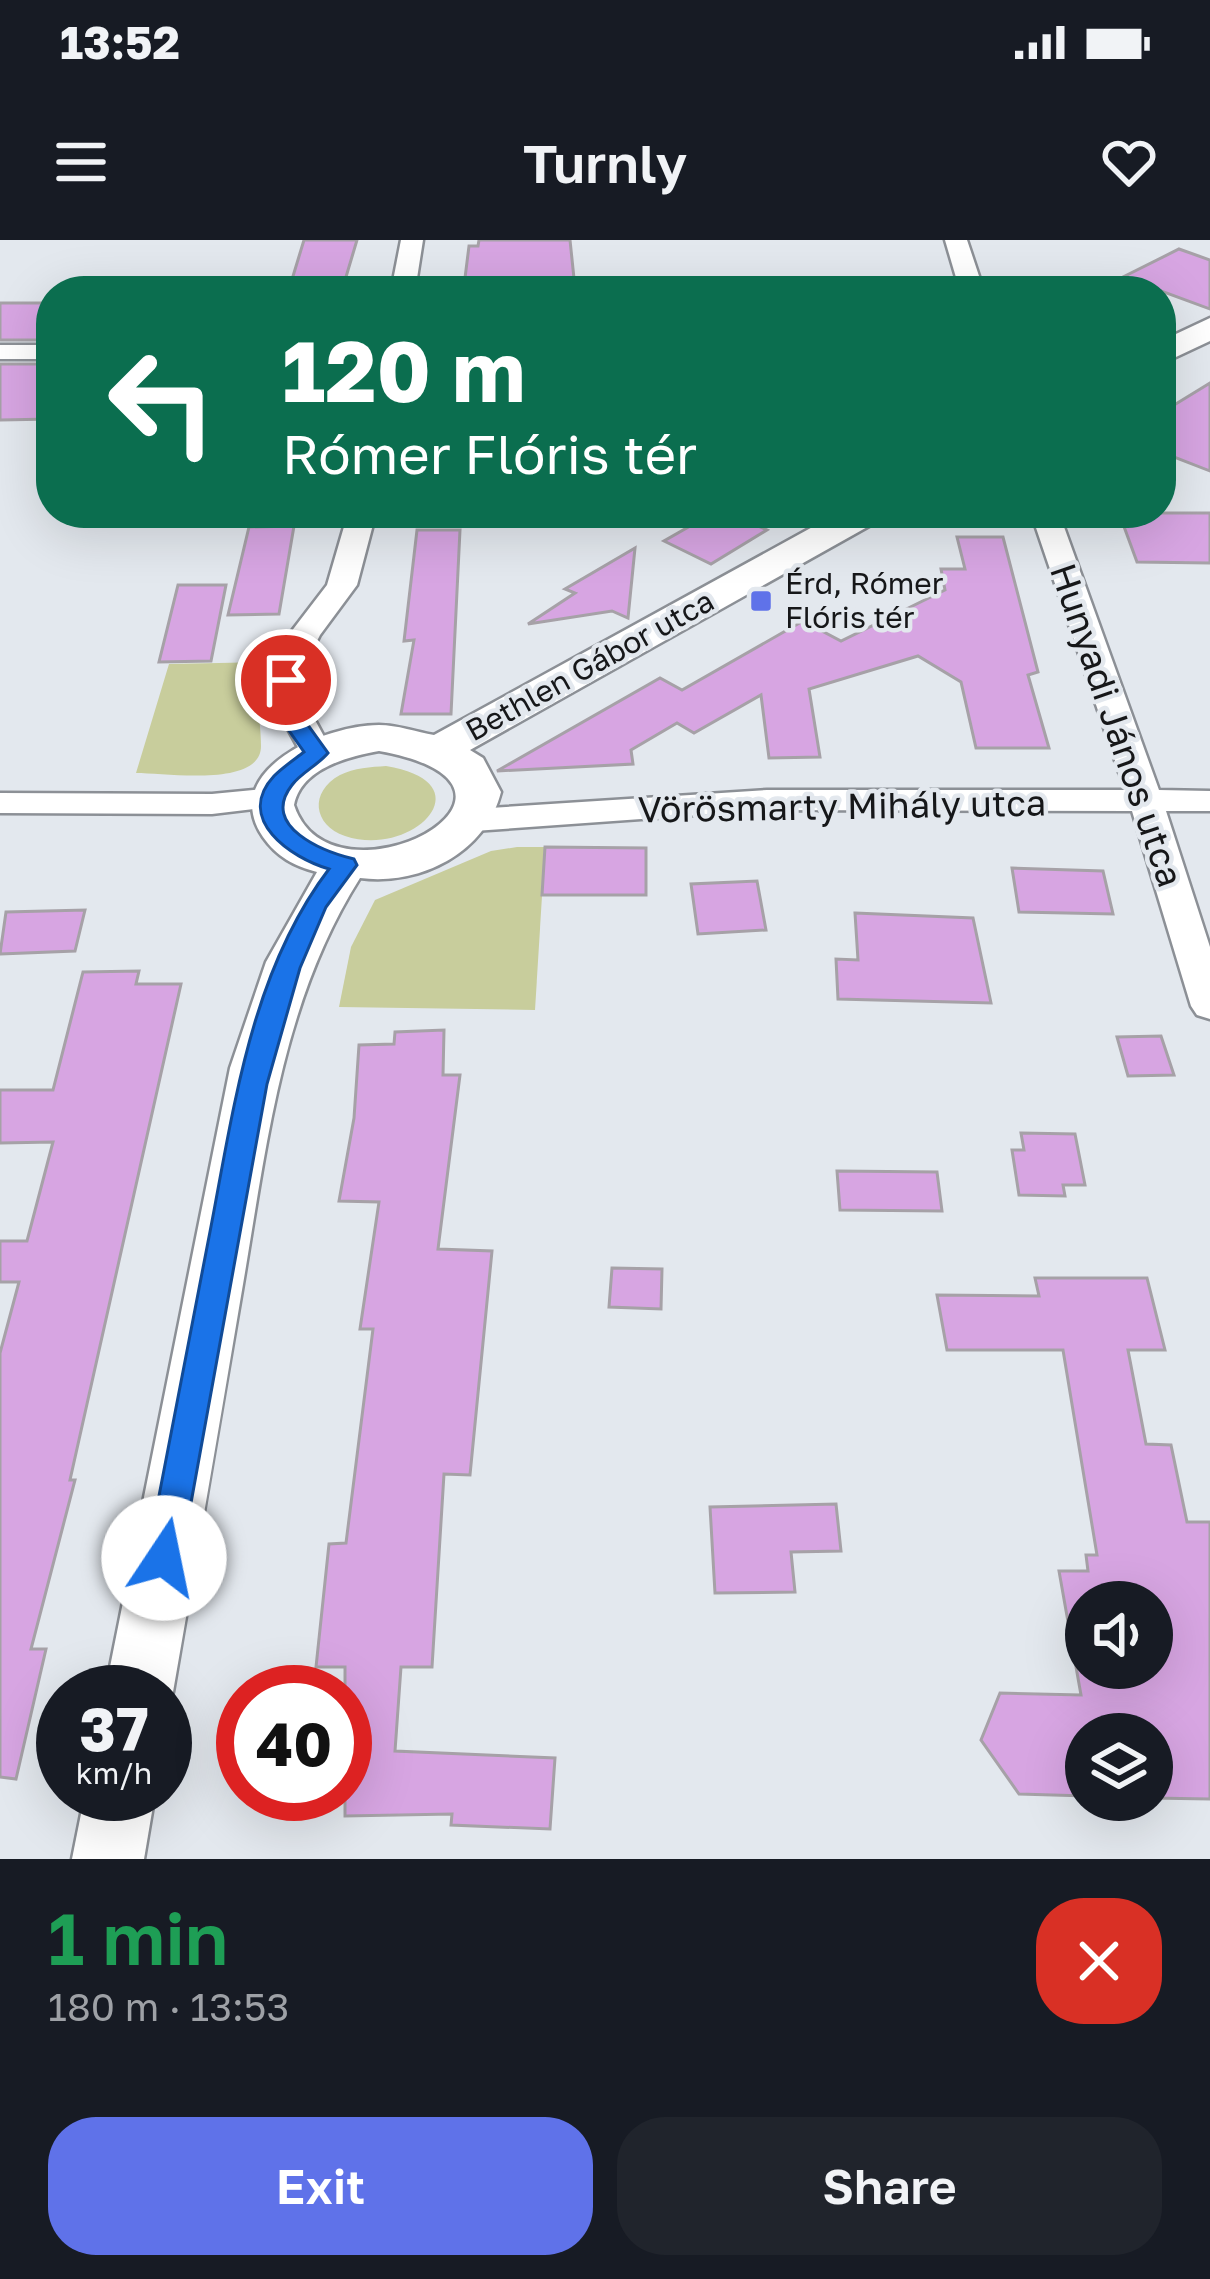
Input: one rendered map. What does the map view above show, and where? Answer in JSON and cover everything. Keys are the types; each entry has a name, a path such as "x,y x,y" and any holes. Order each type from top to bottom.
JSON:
{"street":[{"path":"406,276 412,240"},
{"path":"956,240 967,276"},
{"path":"1176,346 1210,328"},
{"path":"0,352 36,352"},
{"path":"317,753 297,725 289,700 291,655 337,594 359,528"},
{"name":"Bethlen Gábor utca","path":"441,749 838,528"},
{"name":"Hunyadi János utca","path":"1050,528 1146,801 1210,1006"},
{"path":"379,738 441,749 463,762 477,779 481,799 474,820 458,837 422,857 376,866 345,865 312,856 288,840 274,820 274,798 296,766 317,753 379,738"},
{"path":"0,803 212,804 274,798"},
{"name":"Vörösmarty Mihály utca","path":"474,820 767,800 1210,801"},
{"path":"145,1665 253,1084 286,968 315,905 345,865"},
{"path":"108,1859 115,1821"}],"green space":[{"path":"262,662 257,759 229,773 136,773 169,664"},
{"path":"386,766 416,775 432,787 436,802 429,816 394,837 370,840 345,836 326,824 319,808 330,782 351,771"},
{"path":"545,847 535,1010 339,1007 351,947 375,900 491,851"}],"building":[{"path":"304,240 357,240 346,276 293,276"},
{"path":"479,240 570,240 574,276 465,276 469,246 478,246"},
{"path":"1179,249 1210,260 1210,309 1176,296 1176,276 1125,276"},
{"path":"0,303 36,303 36,340 0,340"},
{"path":"0,364 36,364 36,419 0,420"},
{"path":"1210,383 1210,471 1176,458 1176,404"},
{"path":"1176,513 1210,513 1210,563 1137,562 1125,528 1176,528"},
{"path":"249,528 294,528 279,614 228,615"},
{"path":"687,528 767,530 711,564 664,541"},
{"path":"417,530 460,530 451,714 401,714 414,640 404,641"},
{"path":"957,537 1003,537 1038,672 1028,675 1049,748 976,748 961,682 918,656 809,689 820,757 769,758 761,695 694,733 677,723 631,750 633,764 497,771 660,678 682,690 803,621 841,641 945,590 941,569 965,569"},
{"path":"635,548 628,618 612,611 528,624 575,593 565,589"},
{"path":"178,585 226,585 211,661 159,662"},
{"path":"545,847 646,848 646,895 542,895"},
{"path":"1012,868 1103,871 1113,914 1019,912"},
{"path":"757,881 766,930 698,934 691,884"},
{"path":"85,910 75,951 0,954 6,912"},
{"path":"855,913 973,918 991,1003 838,999 836,959 858,960"},
{"path":"139,971 136,984 181,984 70,1480 75,1480 31,1649 46,1649 42,1665 36,1665 36,1692 16,1779 0,1777 0,1353 19,1282 0,1282 0,1241 27,1241 53,1142 0,1143 0,1090 53,1090 83,972"},
{"path":"444,1030 443,1075 460,1075 438,1249 492,1251 470,1475 444,1474 432,1667 401,1667 395,1751 555,1758 550,1829 451,1825 452,1814 372,1815 372,1665 316,1665 329,1544 346,1543 373,1329 360,1329 379,1202 339,1201 354,1118 359,1045 394,1044 395,1032"},
{"path":"1161,1036 1174,1075 1128,1076 1117,1037"},
{"path":"1021,1133 1075,1134 1085,1185 1063,1185 1065,1196 1019,1195 1012,1150 1024,1150"},
{"path":"837,1171 937,1172 942,1211 840,1210"},
{"path":"612,1268 662,1269 661,1309 609,1307"},
{"path":"1035,1278 1147,1278 1165,1350 1128,1350 1146,1444 1171,1445 1187,1522 1210,1522 1210,1799 1173,1798 1173,1713 1065,1713 1065,1795 1019,1794 981,1740 1000,1693 1081,1695 1080,1689 1173,1689 1173,1581 1065,1581 1065,1605 1059,1571 1088,1571 1086,1555 1097,1555 1063,1350 947,1350 937,1295 1039,1296"},
{"path":"836,1504 841,1551 791,1552 795,1592 715,1593 710,1507"}],"place":[{"name":"Érd, Rómer Flóris tér","path":"761,601"}],"route":[{"path":"164,1558 253,1084 269,1021 286,968 315,905 345,865 312,856 288,840 274,820 274,798 282,781 317,753 297,725 286,680"}]}
